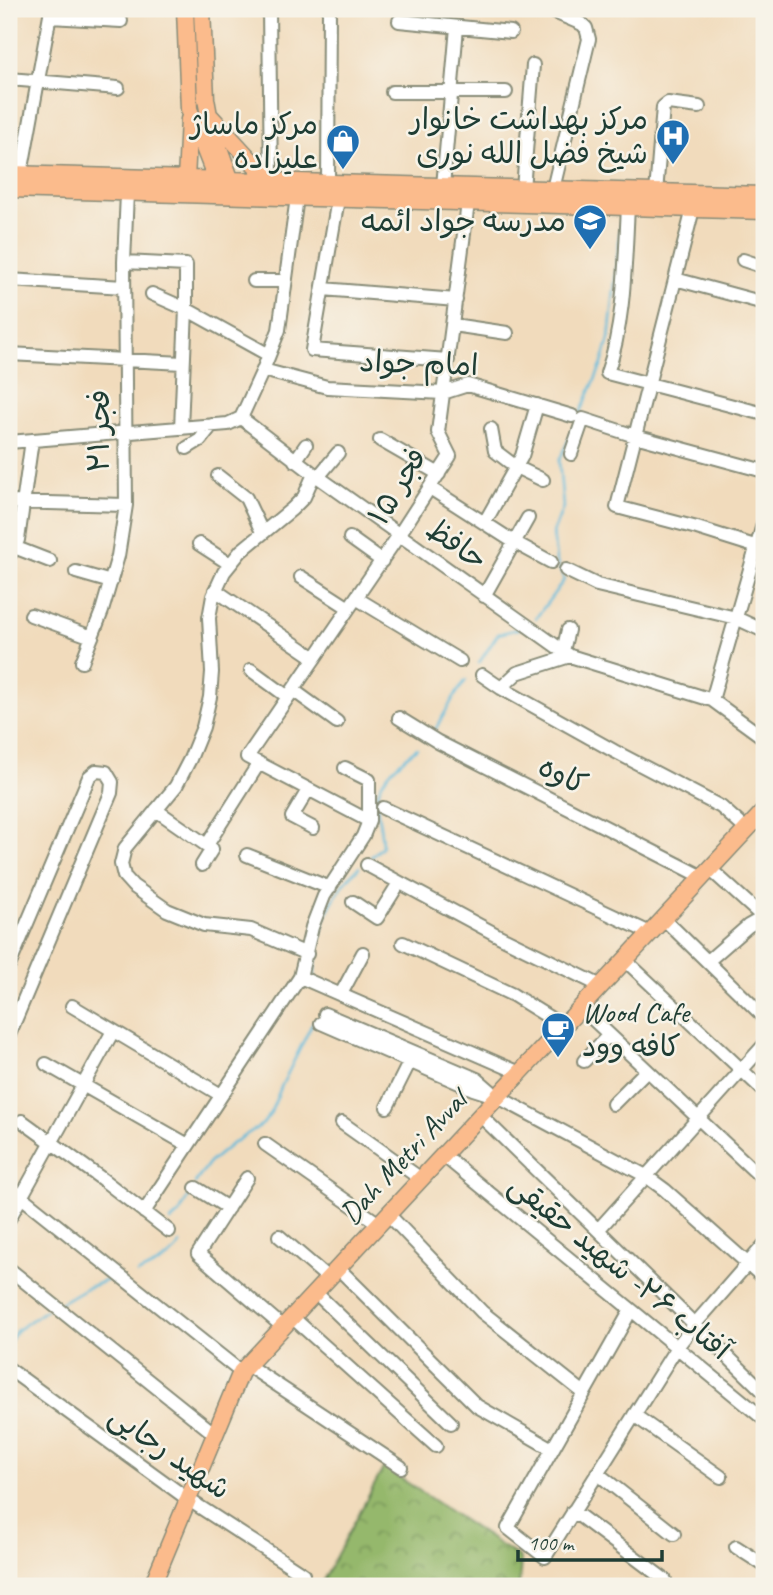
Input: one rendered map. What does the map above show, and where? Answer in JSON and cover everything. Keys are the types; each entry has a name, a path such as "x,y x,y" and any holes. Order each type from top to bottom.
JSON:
{"main road":[{"path":"185,9 189,109 186,180"},
{"path":"202,9 205,123 224,188"},
{"path":"189,109 271,182"},
{"path":"15,174 55,183"},
{"path":"9,189 55,183 186,180 296,198 693,209 746,202 764,195"},
{"path":"89,184 127,192 224,188 271,182 656,193 746,202 764,211"},
{"name":"Dah Metri Avval","path":"152,1586 233,1389 244,1369 650,933 757,823"}],"street":[{"path":"269,9 271,182"},
{"path":"328,183 329,9"},
{"path":"427,24 429,9"},
{"path":"547,9 582,24 586,27 589,39 553,190"},
{"path":"15,174 51,13 121,21"},
{"path":"399,21 511,32"},
{"path":"443,186 457,27"},
{"path":"523,189 533,65"},
{"path":"9,79 118,88"},
{"path":"392,92 506,92"},
{"path":"656,193 663,107 667,103 699,107"},
{"name":"فجر ۲۱","path":"82,662 111,582 126,505 124,262 127,192"},
{"path":"9,442 228,424 241,418 279,330 296,198"},
{"path":"338,199 312,351 448,360"},
{"name":"فجر ۱۵","path":"202,865 212,849 207,845 291,694 450,456 438,432 468,202"},
{"path":"628,207 623,292 614,352 607,373 764,414"},
{"path":"693,209 617,507 760,548"},
{"path":"743,260 764,267"},
{"path":"124,262 186,265 187,309 181,428"},
{"path":"675,279 764,303"},
{"path":"9,280 124,288"},
{"path":"254,281 285,281"},
{"path":"323,289 456,300"},
{"path":"152,294 187,309 269,355"},
{"path":"453,325 507,333"},
{"path":"9,354 183,363"},
{"name":"امام جواد","path":"263,370 327,387 443,393 468,385 635,436 764,471"},
{"path":"485,522 522,456 537,405"},
{"path":"241,418 316,476"},
{"path":"571,454 578,418"},
{"path":"187,448 200,440 212,425"},
{"path":"491,429 495,451 516,467 543,480"},
{"path":"32,440 18,540 11,551 50,561"},
{"path":"380,440 439,474"},
{"path":"295,460 306,445"},
{"path":"307,954 251,930 204,925 167,910 133,886 124,876 121,864 125,848 176,786 203,727 212,672 209,618 213,596 224,572 241,551 304,497 316,476 338,453"},
{"path":"218,476 246,498 262,532"},
{"name":"حافظ","path":"316,476 566,653 712,700 764,738"},
{"path":"430,488 514,542 551,562"},
{"path":"9,502 126,505"},
{"path":"484,596 528,518"},
{"path":"712,700 760,548 764,521"},
{"path":"351,538 382,561"},
{"path":"200,544 230,564"},
{"path":"566,570 597,585 736,618 764,631"},
{"path":"76,572 111,582"},
{"path":"301,577 460,661"},
{"path":"215,590 315,657"},
{"path":"31,615 92,637"},
{"path":"501,688 517,673 566,653 568,630"},
{"path":"251,670 337,722"},
{"path":"482,675 614,751 757,823"},
{"name":"کاوه","path":"399,718 438,742 707,873 764,917"},
{"path":"253,760 369,821"},
{"path":"144,1212 300,976 312,927 324,896 363,836 369,821 369,780 345,768"},
{"path":"9,966 89,777 96,771 106,772 112,782 111,793 9,1035"},
{"path":"309,789 292,817 313,828"},
{"path":"383,808 650,933"},
{"path":"156,810 207,845"},
{"path":"247,855 330,888"},
{"path":"367,866 601,986"},
{"path":"353,902 377,918 399,883"},
{"path":"708,961 748,926 764,917"},
{"path":"664,919 764,1017"},
{"path":"403,943 513,995 564,1027"},
{"path":"341,994 363,953"},
{"path":"625,960 764,1091"},
{"path":"300,976 520,1073"},
{"path":"72,1006 221,1095"},
{"path":"581,1008 764,1180"},
{"path":"323,1018 375,1041 477,1079 498,1097"},
{"path":"9,1219 113,1031"},
{"path":"584,1061 609,1035"},
{"path":"375,1041 410,1061 498,1097 646,1176 764,1278"},
{"path":"597,1230 764,1045"},
{"path":"387,1107 410,1061"},
{"path":"46,1064 188,1145"},
{"path":"613,1104 647,1070"},
{"path":"480,1115 764,1392"},
{"path":"22,1121 169,1231"},
{"path":"342,1123 421,1179"},
{"path":"265,1144 384,1219 482,1312 584,1393"},
{"name":"آفتاب ۲۶- شهید حقیقی","path":"443,1155 764,1419"},
{"path":"247,1178 198,1254 288,1322 436,1446"},
{"path":"9,1187 244,1369 401,1467"},
{"path":"196,1188 228,1208"},
{"path":"279,1236 333,1273 477,1406 552,1449"},
{"path":"631,1310 508,1528 545,1557 677,1348 764,1245"},
{"path":"9,1269 216,1435"},
{"path":"315,1292 451,1423"},
{"name":"شهید رجایی","path":"9,1369 189,1500 303,1574"},
{"path":"634,1415 722,1477"},
{"path":"597,1473 674,1534"},
{"path":"573,1511 665,1580"},
{"path":"736,1546 764,1564"}],"green space":[{"path":"384,1467 521,1559 519,1586 320,1586"}],"waterway":[{"path":"579,416 602,364 609,339 621,222"},
{"path":"536,618 564,580 556,560 553,533 563,507 559,461 574,428"},
{"path":"479,663 498,634 518,629"},
{"path":"435,730 466,680"},
{"path":"371,857 382,847 377,801 381,785 391,771 417,748"},
{"path":"314,977 325,918 338,892 359,867"},
{"path":"195,1183 209,1163 233,1143 263,1124 313,1022"},
{"path":"171,1221 179,1214 192,1189"},
{"path":"137,1274 166,1258 180,1244"},
{"path":"60,1303 84,1289 110,1279"},
{"path":"9,1343 17,1330 46,1310"}],"place":[{"name":"مرکز بهداشت خانوار شیخ فضل الله نوری","path":"673,166"},
{"name":"مرکز ماساژ علیزاده","path":"343,171"},
{"name":"مدرسه جواد ائمه","path":"590,251"},
{"name":"Wood Cafe کافه وود","path":"558,1059"}]}
